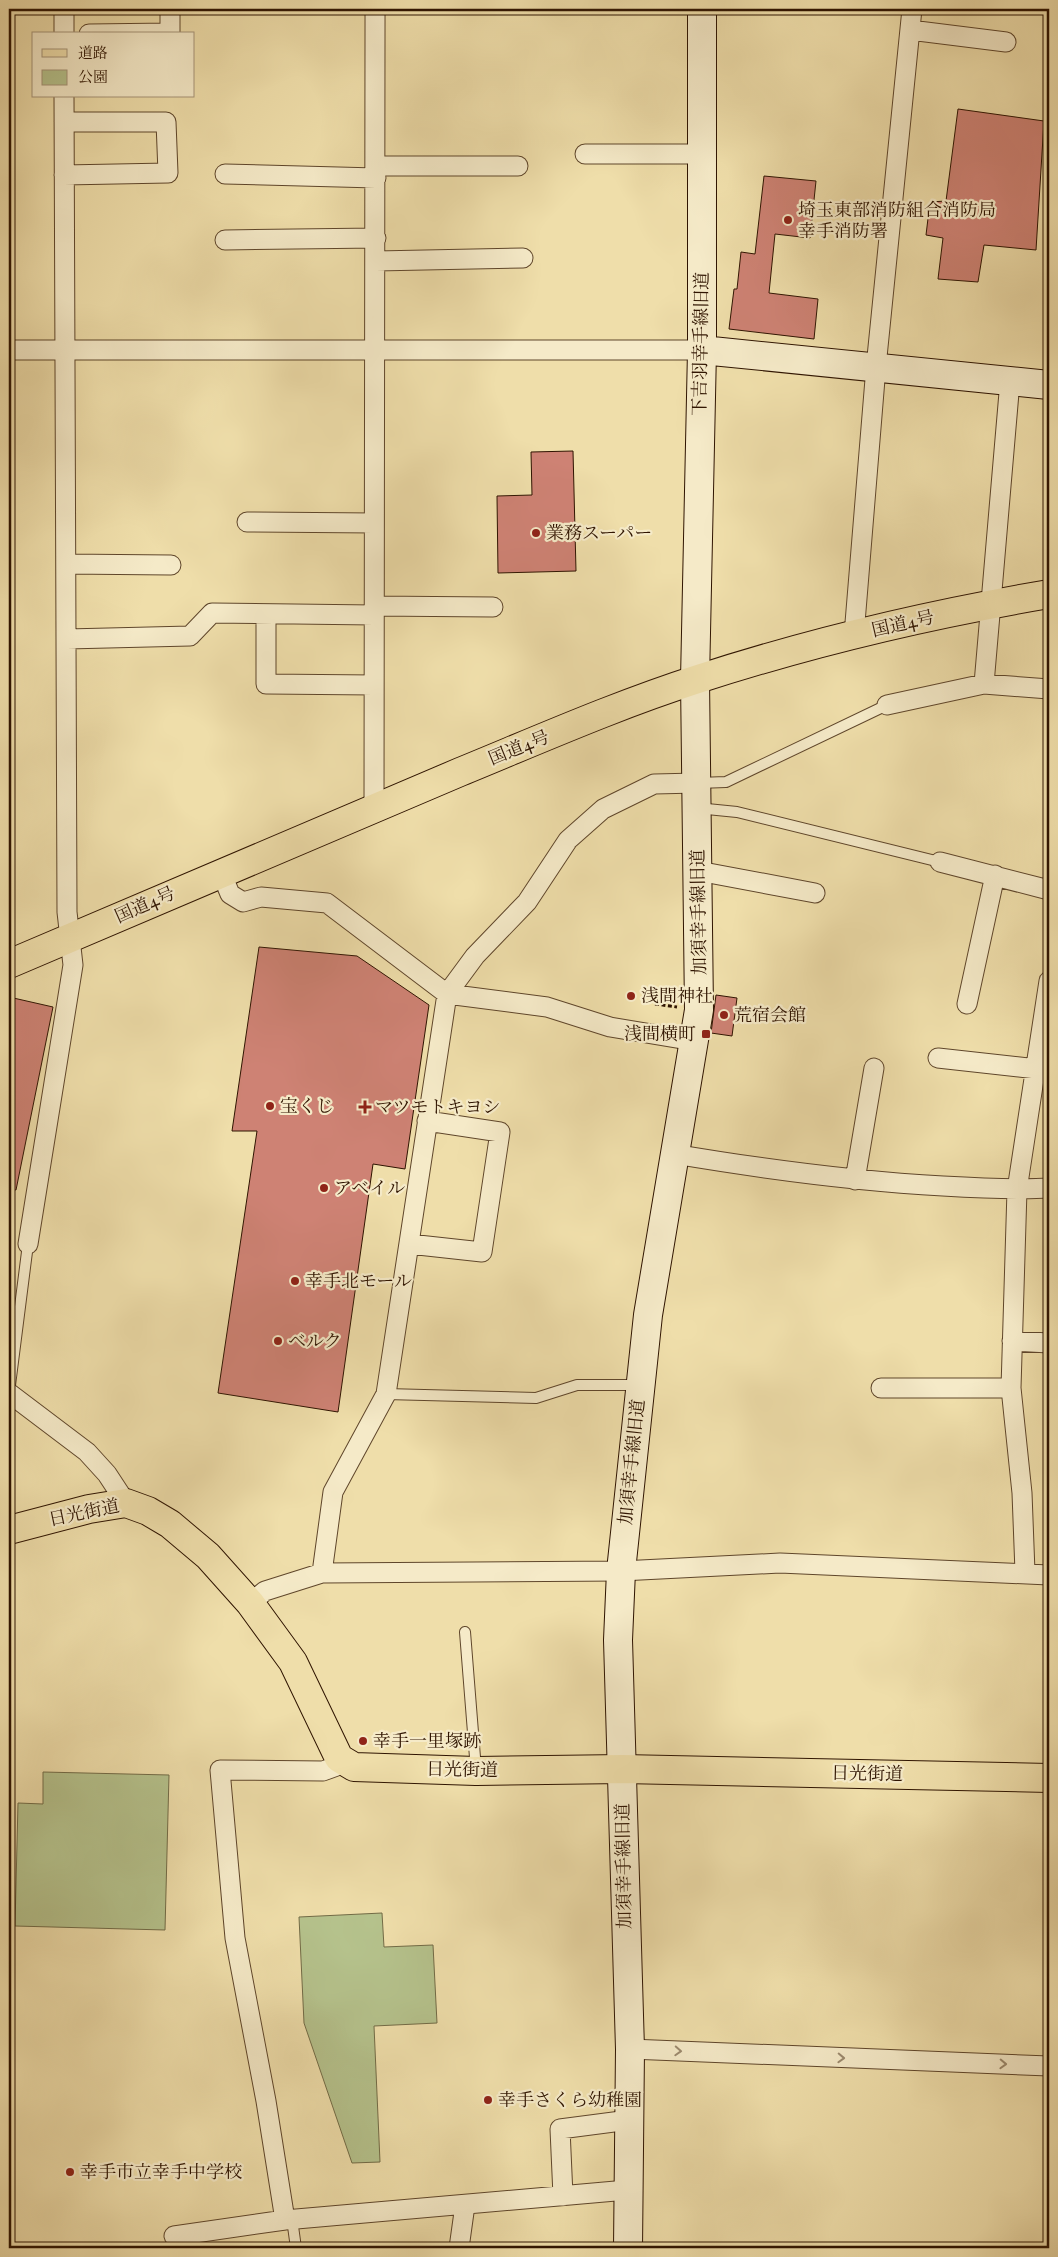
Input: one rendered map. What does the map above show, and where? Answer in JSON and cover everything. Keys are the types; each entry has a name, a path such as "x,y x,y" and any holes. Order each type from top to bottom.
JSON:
{"main road":[{"name":"国道4号","path":"9,964 374,808 585,721 695,680 854,635 992,604 1049,594"},
{"name":"日光街道","path":"9,1530 89,1509 126,1503 148,1511 170,1524 208,1556 250,1603 293,1662 339,1758 354,1767 476,1771 623,1769 1049,1778"}],"street":[{"path":"64,9 64,32"},
{"path":"170,9 170,32"},
{"path":"374,808 375,9"},
{"name":"下吉羽幸手線旧道","path":"695,680 702,350 702,9"},
{"path":"854,635 876,367 912,9"},
{"path":"910,30 1006,42"},
{"path":"28,1244 74,965 67,912 64,98"},
{"path":"64,122 166,122 168,173 64,175"},
{"path":"585,154 703,154"},
{"path":"225,174 376,172 518,166"},
{"path":"225,240 376,238"},
{"path":"376,261 523,258"},
{"path":"9,350 702,350 1049,385"},
{"path":"984,684 1010,381"},
{"path":"247,522 374,523"},
{"path":"66,564 171,565"},
{"path":"67,639 190,636 212,613 266,614 493,607"},
{"path":"266,614 266,684 374,685"},
{"name":"加須幸手線旧道","path":"628,2248 627,2190 630,2049 625,1936 623,1769 618,1640 621,1571 648,1315 699,1010 695,680"},
{"path":"887,705 984,684 1049,689"},
{"path":"322,1573 333,1492 386,1394 447,994 475,956 527,902 568,840 603,809 654,784 697,795"},
{"path":"940,862 1049,890"},
{"path":"698,871 815,893"},
{"path":"221,872 230,894 243,902 261,897 327,903 447,994 547,1007 610,1027 694,1041"},
{"path":"967,1004 995,875"},
{"path":"1025,1572 1022,1493 1011,1388 1018,1190 1049,981"},
{"path":"938,1058 1037,1069"},
{"path":"855,1180 874,1068"},
{"path":"409,1244 482,1252 500,1132 427,1121"},
{"path":"674,1154 753,1168 855,1180 1018,1190 1049,1188"},
{"path":"1012,1340 1049,1343"},
{"path":"881,1388 1011,1388"},
{"path":"9,1393 87,1452 107,1474 126,1503"},
{"path":"250,1603 265,1591 322,1573 621,1571 780,1563 1025,1572 1049,1575"},
{"path":"288,2220 235,1938 220,1770 323,1771 346,1763"},
{"path":"630,2049 1049,2066"},
{"path":"563,2196 560,2129 628,2120"},
{"path":"174,2236 288,2220 627,2190"},
{"path":"459,2248 465,2205"}],"lane":[{"path":"697,795 887,705"},
{"path":"697,795 754,816 940,862"},
{"path":"9,1393 28,1244"},
{"path":"386,1394 536,1398 577,1385 640,1384"},
{"path":"465,1632 476,1771"},
{"path":"288,2220 296,2248"}],"green space":[{"path":"43,1772 169,1775 165,1930 15,1926 18,1803 43,1804"},
{"path":"382,1913 384,1947 433,1945 437,2023 374,2026 380,2162 352,2163 304,2023 299,1917"}],"building":[{"path":"958,109 1044,121 1036,250 984,245 978,282 938,279 943,238 926,235 930,202 946,201"},
{"path":"764,176 816,181 810,238 775,234 769,293 818,299 814,339 729,329 734,289 737,289 741,252 755,254"},
{"name":"業務スーパー","path":"573,451 576,571 498,573 497,496 532,495 531,452"},
{"name":"幸手北モール","path":"259,947 357,956 429,1005 405,1169 373,1164 338,1412 218,1393 257,1131 232,1131"},
{"name":"荒宿会館","path":"716,995 737,998 732,1036 711,1033"},
{"path":"9,997 53,1007 16,1190 9,1189"}],"place":[{"name":"埼玉東部消防組合消防局 幸手消防署","path":"788,220"},
{"name":"業務スーパー","path":"536,533"},
{"name":"浅間神社","path":"631,996"},
{"name":"荒宿会館","path":"724,1015"},
{"name":"浅間横町","path":"706,1034"},
{"name":"宝くじ","path":"270,1106"},
{"name":"マツモトキヨシ","path":"365,1107"},
{"name":"アベイル","path":"324,1188"},
{"name":"幸手北モール","path":"295,1281"},
{"name":"ベルク","path":"278,1341"},
{"name":"幸手一里塚跡","path":"363,1741"},
{"name":"幸手さくら幼稚園","path":"488,2100"},
{"name":"幸手市立幸手中学校","path":"70,2172"}]}
